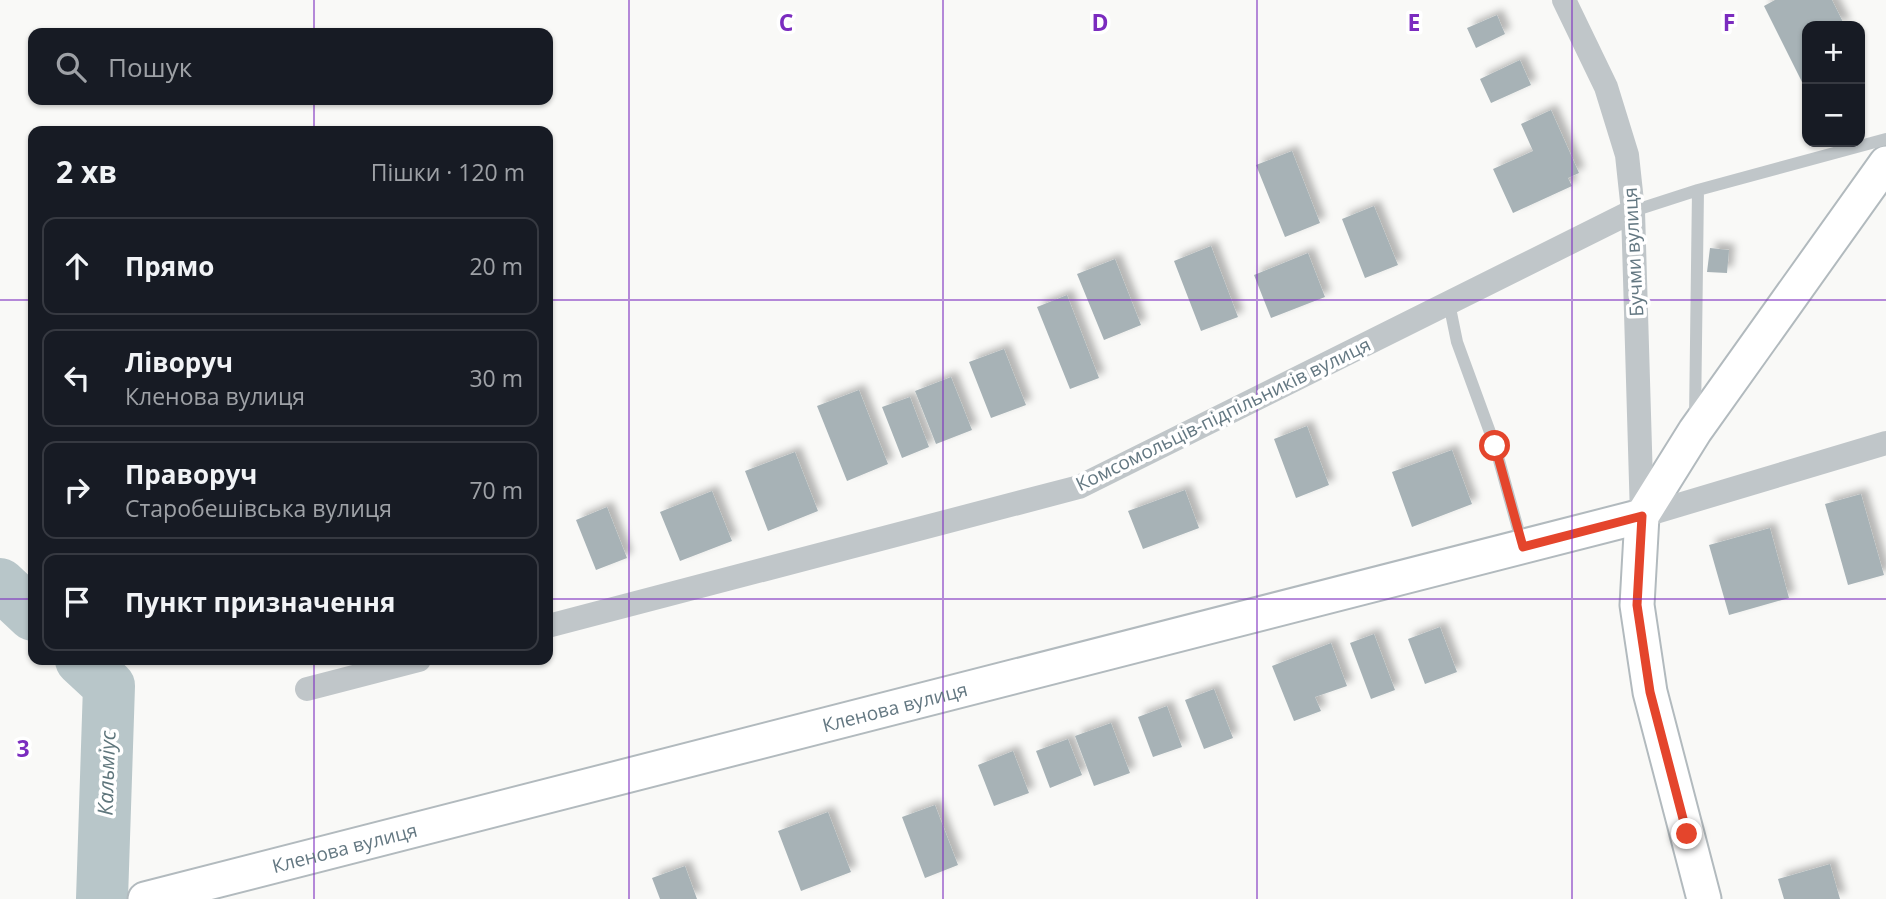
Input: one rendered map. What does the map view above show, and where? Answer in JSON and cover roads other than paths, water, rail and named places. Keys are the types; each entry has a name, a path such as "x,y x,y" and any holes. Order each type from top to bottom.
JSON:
{"main road":[{"path":"1704,899 1650,692 1637,605 1642,516 1695,431 1886,163"},
{"name":"Кленова вулиця","path":"145,899 1642,516"}],"street":[{"name":"Бучми вулиця","path":"1564,0 1606,87 1627,155 1633,211 1642,516"},
{"name":"Комсомольців-підпільників вулиця","path":"553,625 1079,487 1633,211"},
{"path":"1642,516 1886,443"},
{"path":"307,689 400,665"}],"lane":[{"path":"1633,211 1698,190 1886,139"},
{"path":"1695,431 1698,190"},
{"path":"1449,303 1457,342 1495,446 1523,547"}],"waterway":[{"name":"Кальміус","path":"0,584 28,610"},
{"name":"Кальміус","path":"86,665 109,686 102,899"}]}
